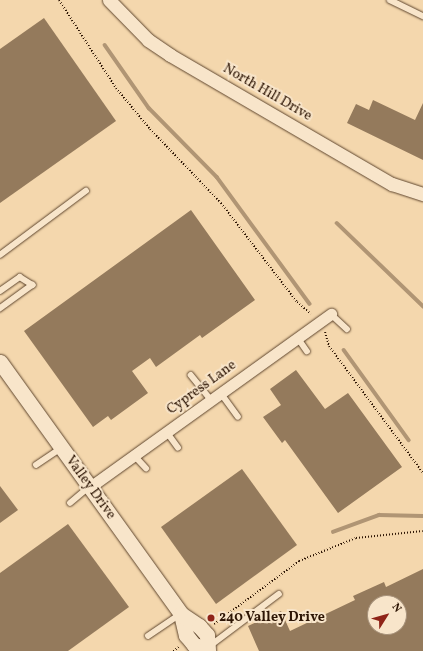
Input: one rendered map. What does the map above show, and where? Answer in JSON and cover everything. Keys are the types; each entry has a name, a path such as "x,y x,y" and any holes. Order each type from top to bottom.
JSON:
{"main road":[{"name":"Valley Drive","path":"1,365 181,614 199,626 207,635 207,650"}],"street":[{"name":"North Hill Drive","path":"109,0 148,40 170,55 392,184 423,194"},
{"name":"Cypress Lane","path":"90,487 332,314"}],"lane":[{"path":"390,0 423,16"},
{"path":"0,255 86,191"},
{"path":"0,291 20,277 33,284 0,309"},
{"path":"332,314 347,329"},
{"path":"298,338 307,351"},
{"path":"191,375 211,400"},
{"path":"222,393 238,416"},
{"path":"167,432 178,447"},
{"path":"36,465 62,448"},
{"path":"134,456 146,468"},
{"path":"70,503 90,487"},
{"path":"207,650 279,594"},
{"path":"148,636 181,614"}],"path":[{"path":"59,0 116,88 150,130 221,203 297,302 307,309 319,323 327,334 329,346 423,472"},
{"path":"214,624 298,561 356,538 423,531"}],"building":[{"path":"44,18 116,121 0,203 0,49"},
{"path":"373,100 415,120 423,103 423,160 347,123 356,104 369,110"},
{"path":"191,210 255,300 202,338 200,335 156,367 150,358 132,371 148,393 111,420 108,416 93,427 24,331"},
{"path":"296,370 325,409 348,393 402,467 338,513 285,440 282,443 263,417 281,405 270,389"},
{"path":"242,469 297,545 216,604 161,527"},
{"path":"0,486 18,510 0,523"},
{"path":"68,524 129,607 68,651 0,651 0,573"},
{"path":"423,569 423,651 259,651 248,626 281,611 290,631 355,600 353,596 384,582 386,587"}],"waterway":[{"path":"105,45 149,108 217,177 310,304"},
{"path":"337,223 423,306"},
{"path":"344,350 409,440"},
{"path":"333,532 379,515 423,516"}],"place":[{"name":"240 Valley Drive","path":"211,618"}]}
